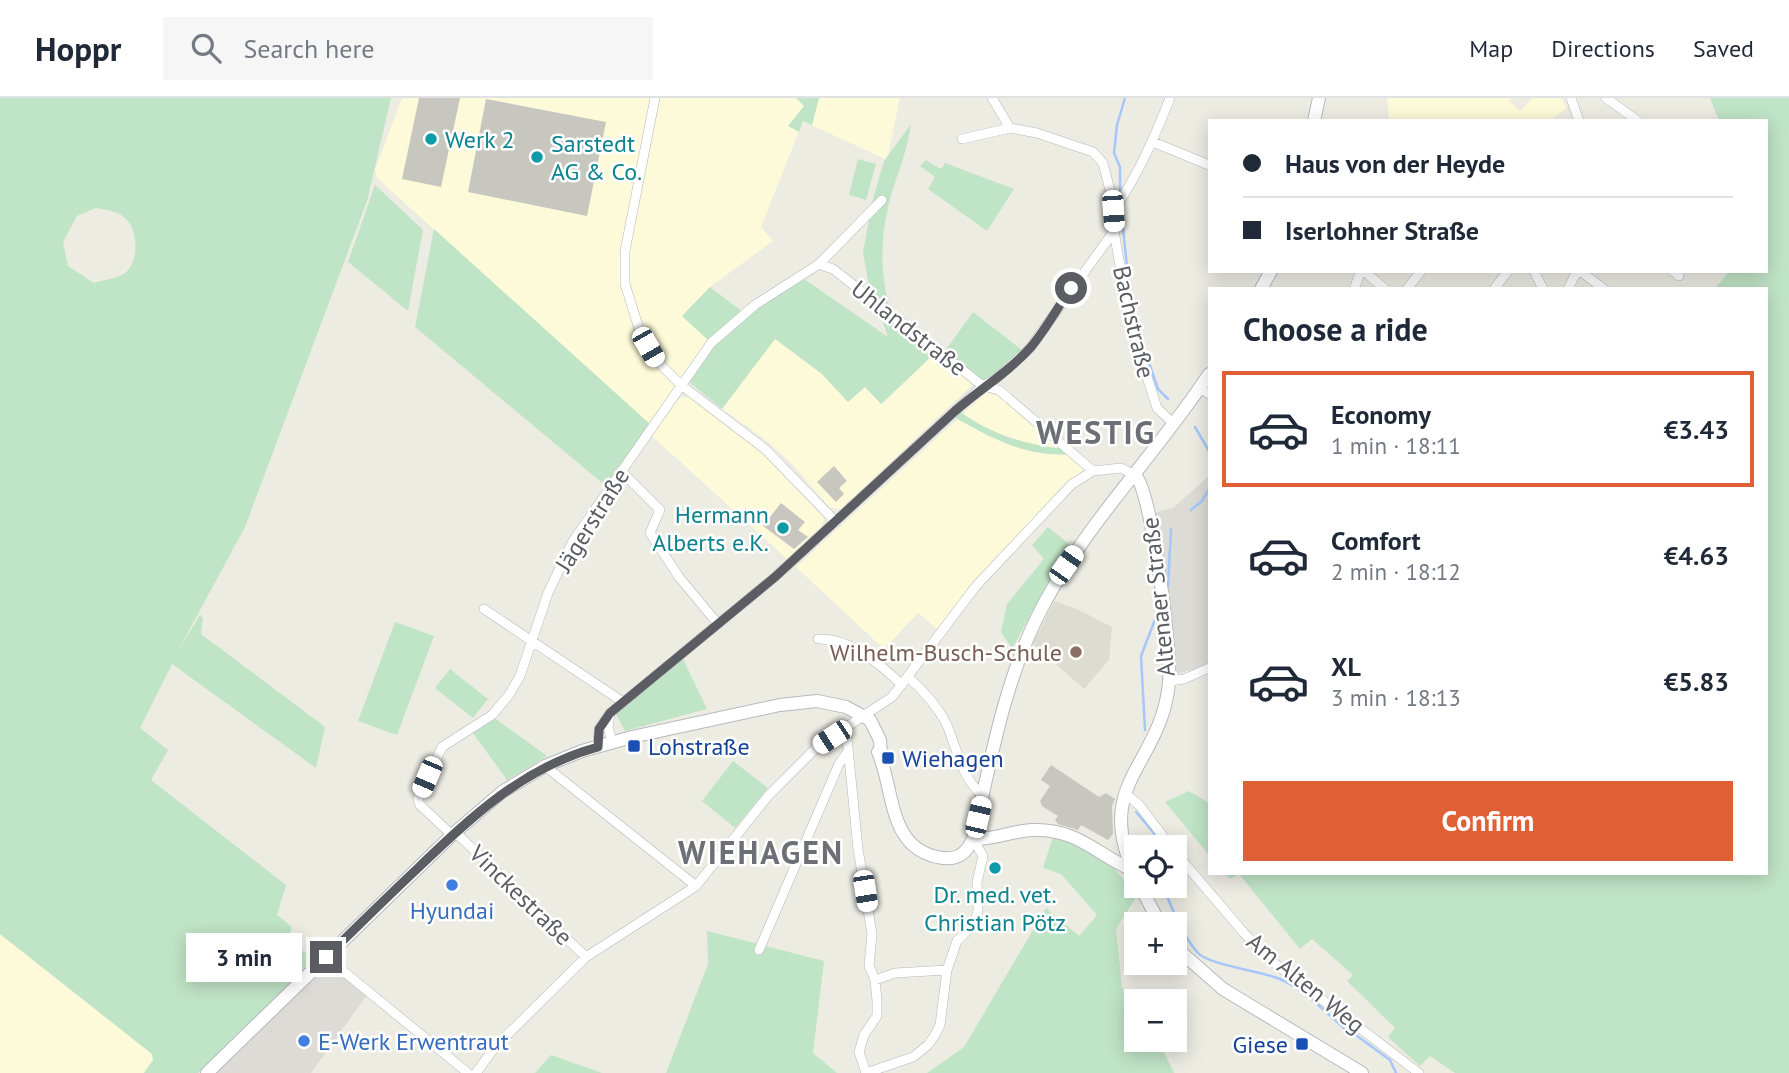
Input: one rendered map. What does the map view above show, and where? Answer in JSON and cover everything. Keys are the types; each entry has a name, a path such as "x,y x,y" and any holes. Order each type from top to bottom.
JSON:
{"main road":[{"path":"1314,119 1319,98"},
{"path":"206,1073 454,834 502,792 545,766 598,747 792,703 830,702 864,717 881,757 897,821 904,835 932,855 951,858 965,853 973,839 1009,687 1033,625 1066,565 1174,424 1204,391"},
{"name":"Altenaer Straße","path":"1124,840 1120,826 1125,792 1162,719 1170,681 1150,520 1143,486 1135,475"},
{"path":"973,839 984,839 1014,831 1060,833 1088,842 1124,867"},
{"path":"1187,957 1223,989 1362,1073"}],"street":[{"path":"655,98 625,251 625,284 640,332 657,361 681,385 765,449 836,522"},
{"path":"962,139 1010,128 992,98"},
{"path":"1113,211 1130,187 1153,142 1170,98"},
{"path":"1571,98 1577,119"},
{"path":"1609,99 1634,119"},
{"name":"Bachstraße","path":"1010,128 1051,136 1093,152 1105,170 1130,324 1157,408 1174,424"},
{"path":"1153,142 1208,165"},
{"name":"Jägerstraße","path":"454,834 420,805 418,799 442,747 492,715 509,695 520,676 548,593 573,541 711,343 755,305 819,264 882,200"},
{"path":"598,747 599,729 610,713 836,522 983,386 996,379 1030,348 1114,231"},
{"name":"Uhlandstraße","path":"819,264 833,269 983,386 999,390 1093,471"},
{"path":"1365,273 1383,287"},
{"path":"1409,287 1419,273"},
{"path":"1496,287 1506,273"},
{"path":"1581,273 1601,287"},
{"path":"476,1073 495,1048 586,957 696,886 768,796 819,745 892,697 923,652 976,586 1072,484 1093,471 1121,468 1135,475"},
{"path":"621,471 660,510 650,533 679,577 718,624"},
{"path":"484,609 623,702"},
{"path":"818,639 871,657 902,685"},
{"path":"1170,681 1184,679 1208,668"},
{"path":"908,677 929,695 946,723 969,782 983,795"},
{"path":"610,713 608,727 612,743"},
{"path":"846,728 858,849 872,934 869,966 875,980 877,1016 864,1035 859,1052 866,1073 913,1057 928,1045 940,1025 947,970 957,941 975,923 978,909 977,883 983,856 973,839"},
{"path":"759,950 839,764 848,751"},
{"path":"545,766 696,886"},
{"name":"Am Alten Weg","path":"1125,792 1140,806 1162,835"},
{"name":"Vinckestraße","path":"454,834 586,957"},
{"name":"Am Alten Weg","path":"1187,866 1269,959 1419,1073"},
{"path":"326,957 468,1073"},
{"path":"875,980 895,973 947,970"}],"shaded area":[{"path":"402,98 900,98 887,160 803,121 761,227 773,241 710,287 682,316 709,341 652,426 377,178 375,170"},
{"path":"1387,98 1512,98 1509,101 1520,111 1533,98 1562,98 1566,109 1553,119 1389,119"},
{"path":"775,338 822,374 848,402 865,387 882,404 934,354 972,382 971,386 841,509 830,508 793,465 766,440 722,409"},
{"path":"987,392 1003,399 1084,470 1069,482 974,584 937,629 918,613 884,649 796,567"},
{"path":"689,397 755,446 824,518 822,526 787,559 652,436 679,398"},
{"path":"1208,477 1208,665 1177,674 1153,513 1173,508"},
{"name":"Wilhelm-Busch-Schule","path":"1054,601 1077,609 1112,627 1109,660 1084,689 1033,644"},
{"path":"0,934 152,1054 153,1060 144,1073 0,1073"},
{"path":"327,963 367,995 311,1073 217,1073"}],"green space":[{"path":"0,98 391,98 367,201 245,527 179,649 200,615 203,618 201,634 325,727 316,768 172,664 140,728 168,750 151,780 286,885 277,915 292,927 288,939 314,960 198,1073 144,1073 153,1060 152,1054 0,934","holes":["96,208 117,213 127,220 134,233 135,249 128,271 94,283 68,266 63,242 77,216"]},
{"path":"796,98 819,98 812,125 803,121 799,132 788,126 804,106"},
{"path":"1710,98 1789,98 1789,1073 1455,1073 1430,1056 1420,1066 1388,1037 1395,1028 1347,981 1353,975 1312,939 1300,949 1240,875 1768,875 1768,287 1717,287 1727,273 1768,273 1768,119 1718,119"},
{"path":"911,124 883,236 883,273 890,309 870,292 863,252 873,199 884,161"},
{"path":"858,159 876,164 866,200 849,195"},
{"path":"926,160 941,169 945,163 1014,189 987,231 928,189 935,177 920,166"},
{"path":"375,185 423,230 408,311 348,262"},
{"path":"434,229 652,426 607,487 415,327"},
{"path":"804,279 888,337 878,308 934,354 881,404 865,387 848,402 822,374 775,339 722,409 689,382 708,351 722,337 755,310"},
{"path":"710,287 743,312 709,341 682,316"},
{"path":"973,312 1023,351 995,376 984,382 945,351"},
{"path":"959,411 997,433 1023,442 1066,449 1071,454 1039,453 1010,445 954,417"},
{"path":"1048,527 1069,544 1012,649 1001,632 1007,604 1044,559 1032,545"},
{"path":"395,622 434,636 397,735 358,721"},
{"path":"683,659 707,709 625,731 616,714"},
{"path":"450,669 488,699 473,718 435,688"},
{"path":"493,717 547,756 507,780 472,732"},
{"path":"733,761 768,788 735,828 702,801"},
{"path":"1189,791 1208,802 1208,854 1165,802"},
{"path":"1054,834 1107,859 1124,880 1124,898 1136,898 1127,912 1124,912 1116,929 1124,990 1124,1052 1164,1052 1174,1073 927,1073 964,1047 1046,908 1079,936 1097,915 1061,874 1043,868"},
{"path":"707,931 824,961 813,1053 837,1073 666,1073 708,964"},
{"path":"551,1055 602,1073 535,1073"}],"building":[{"name":"Werk 2","path":"419,98 460,98 441,187 402,179"},
{"name":"Sarstedt AG & Co.","path":"486,99 606,122 587,216 468,192"},
{"path":"834,466 847,481 839,488 844,494 836,502 817,482"},
{"name":"Hermann Alberts e.K.","path":"781,503 805,522 798,530 808,537 794,549 763,526"},
{"path":"1051,765 1099,797 1106,793 1115,799 1112,806 1113,834 1108,840 1081,825 1078,830 1058,824 1055,820 1058,816 1042,806 1040,801 1050,786 1041,780"}],"waterway":[{"path":"1120,192 1120,167 1114,153 1117,125 1125,98"},
{"path":"1122,218 1130,296"},
{"path":"1133,317 1158,389 1168,399"},
{"path":"1195,427 1208,449"},
{"path":"1191,510 1202,501 1208,491"},
{"path":"1168,586 1171,529"},
{"path":"1145,730 1141,656 1156,617"},
{"path":"1136,812 1155,835"},
{"path":"1168,898 1182,929 1198,953 1213,961 1280,979 1314,1001 1345,1029"},
{"path":"1353,1033 1390,1060 1396,1073"}],"place":[{"name":"Werk 2","path":"431,139"},
{"name":"Sarstedt AG & Co.","path":"537,157"},
{"name":"Hermann Alberts e.K.","path":"783,528"},
{"name":"Wilhelm-Busch-Schule","path":"1076,652"},
{"name":"Lohstraße","path":"634,746"},
{"name":"Wiehagen","path":"888,758"},
{"name":"Dr. med. vet. Christian Pötz","path":"995,868"},
{"name":"Hyundai","path":"452,885"},
{"name":"E-Werk Erwentraut","path":"304,1041"},
{"name":"Giese","path":"1302,1044"}],"district":[{"name":"WESTIG","path":"1096,432"},
{"name":"WIEHAGEN","path":"761,852"}],"route":[{"path":"326,957 452,835 502,792 545,766 598,747 602,720 775,577 955,411 1030,348 1071,288"}]}
